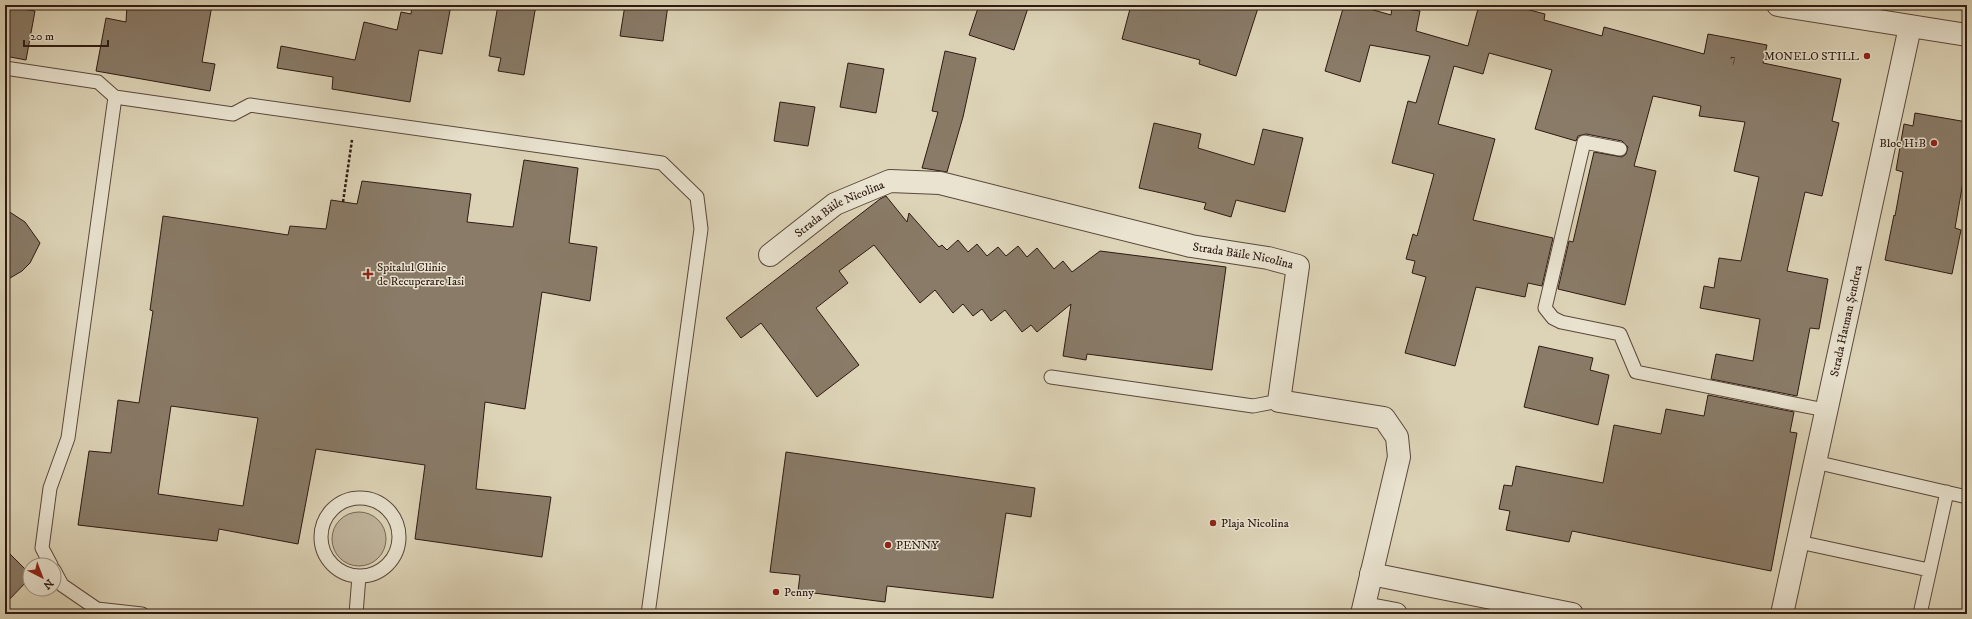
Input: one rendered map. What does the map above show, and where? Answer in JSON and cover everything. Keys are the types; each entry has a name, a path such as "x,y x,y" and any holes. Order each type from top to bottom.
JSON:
{"street":[{"path":"1778,5 1910,28 1967,35"},
{"name":"Strada Hatman Șendrea","path":"1782,614 1799,542 1825,410 1910,28"},
{"name":"Strada Băile Nicolina","path":"770,254 835,204 890,181 940,183 1191,246 1268,258 1298,266 1279,401"},
{"path":"1279,401 1384,418 1397,437 1399,457 1363,611 1396,614"},
{"path":"1371,574 1572,614"}],"lane":[{"path":"5,68 98,82 115,97 233,114 250,104 662,163 696,197 701,229 648,614"},
{"path":"47,557 42,548 50,488 68,438 115,97"},
{"path":"1620,149 1584,142 1546,308 1553,318 1561,322 1620,334 1636,372 1825,410"},
{"path":"1051,377 1253,406 1279,401"},
{"path":"1815,462 1967,497"},
{"path":"1920,614 1947,492"},
{"path":"360,498 371,500 383,506 392,516 398,529 398,544 393,557 385,567 373,574 359,576 346,574 334,567 326,557 321,544 321,530 326,518 335,507 347,500 360,498"},
{"path":"1799,542 1929,570"},
{"path":"356,614 359,576"},
{"path":"62,585 97,609 142,614"}],"path":[{"path":"343,202 355,120"}],"shaded area":[{"path":"354,512 364,512 374,516 382,524 386,534 386,544 382,554 374,562 364,566 354,566 344,562 336,554 332,544 332,534 336,524 344,516"}],"building":[{"path":"127,5 212,5 202,62 215,64 210,91 96,71 106,18 126,22"},
{"path":"412,5 451,5 442,54 419,50 410,102 332,89 333,77 277,68 281,46 355,60 364,22 397,30 401,12 411,14"},
{"path":"498,5 536,5 524,75 498,71 501,58 489,56"},
{"path":"625,5 668,5 663,41 620,36"},
{"path":"979,5 1029,5 1014,50 969,35"},
{"path":"1131,5 1259,5 1236,76 1199,64 1200,60 1122,39"},
{"path":"1344,5 1356,5 1391,15 1392,7 1420,11 1416,31 1468,46 1479,5 1510,5 1545,14 1544,20 1602,36 1604,27 1704,54 1708,34 1767,45 1763,63 1841,79 1832,121 1839,123 1822,196 1805,192 1787,271 1828,279 1819,329 1810,328 1797,396 1711,379 1716,354 1753,361 1760,319 1700,308 1704,286 1714,288 1719,258 1741,261 1759,177 1734,171 1745,122 1699,116 1701,106 1653,96 1634,166 1656,171 1625,305 1558,289 1569,241 1573,242 1594,152 1622,157 1626,154 1628,147 1622,141 1586,134 1578,136 1576,141 1535,129 1552,70 1489,53 1483,74 1454,66 1438,124 1495,139 1473,220 1553,238 1542,286 1528,283 1525,297 1476,287 1455,366 1405,353 1426,277 1412,273 1415,261 1406,259 1413,234 1417,236 1434,174 1392,163 1408,101 1416,103 1430,56 1370,45 1360,82 1325,71"},
{"path":"5,6 35,11 26,60 5,56"},
{"path":"945,51 976,58 963,117 947,172 922,168 938,112 932,111"},
{"path":"848,63 884,69 876,113 840,107"},
{"path":"780,102 815,107 808,146 774,141"},
{"path":"1915,113 1967,122 1967,159 1955,228 1961,230 1952,274 1885,260 1903,172 1896,170 1904,124 1913,126"},
{"path":"1154,123 1201,134 1198,148 1254,165 1263,129 1303,138 1285,212 1236,200 1231,217 1204,209 1206,203 1139,188"},
{"path":"524,160 578,168 569,243 597,247 590,301 542,292 525,409 485,402 476,489 551,497 542,557 415,539 425,465 316,449 298,544 219,529 217,541 78,525 89,451 111,453 118,400 139,403 153,311 150,310 163,216 288,235 290,226 326,229 331,200 357,204 362,181 471,194 467,222 513,227","holes":["171,406 258,418 243,506 158,494"]},
{"path":"886,196 907,222 909,213 939,247 942,245 947,250 958,240 968,252 977,244 987,256 998,247 1006,256 1018,246 1027,257 1037,248 1054,269 1063,261 1072,272 1100,251 1226,267 1212,370 1087,354 1086,360 1063,356 1071,304 1037,332 1031,325 1022,332 1005,310 991,321 982,309 973,316 963,304 953,313 935,290 920,303 874,245 839,271 848,283 816,308 859,365 817,397 761,323 741,338 726,318 880,199"},
{"path":"5,209 25,222 40,243 30,263 22,271 5,281"},
{"path":"1539,346 1593,358 1590,370 1609,375 1598,425 1524,407"},
{"path":"1708,395 1794,412 1790,432 1797,433 1771,571 1572,531 1569,542 1506,530 1510,511 1499,509 1504,485 1512,486 1516,466 1603,483 1614,425 1661,434 1666,409 1704,416"},
{"name":"PENNY","path":"786,452 1035,488 1031,517 1006,513 993,598 887,586 885,602 798,591 800,575 770,572"},
{"path":"5,549 22,566 22,586 5,604"}],"place":[{"name":"MONELO STILL","path":"1867,56"},
{"name":"Bloc H1B","path":"1934,143"},
{"name":"Spitalul Clinic de Recuperare Iasi","path":"368,274"},
{"name":"Plaja Nicolina","path":"1213,523"},
{"name":"PENNY","path":"888,545"},
{"name":"Penny","path":"776,592"}]}
